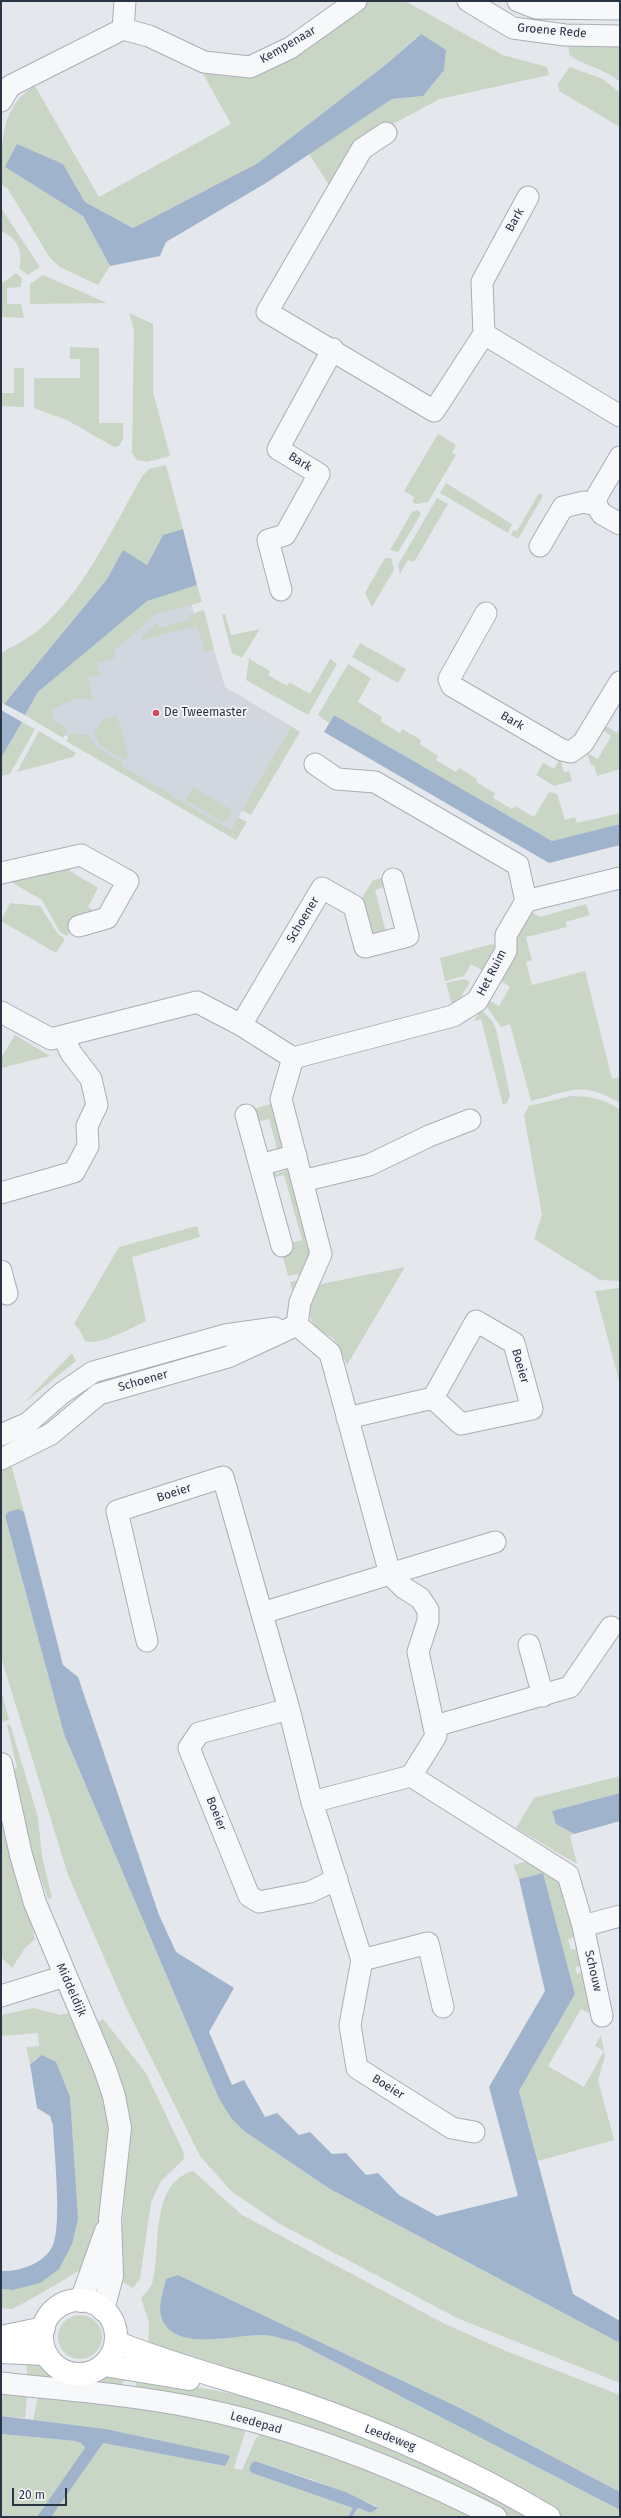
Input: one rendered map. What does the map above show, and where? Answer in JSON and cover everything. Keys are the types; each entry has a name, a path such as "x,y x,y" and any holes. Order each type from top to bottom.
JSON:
{"main road":[{"path":"73,2301 89,2302 103,2310 112,2321 116,2342 112,2354 104,2365 89,2373 72,2374 57,2367 46,2354 43,2342 44,2328 51,2313 73,2301"},
{"path":"1,2337 44,2328"},
{"name":"Leedeweg","path":"116,2342 222,2380 296,2402 422,2451 514,2496 549,2517"},
{"path":"1,2352 46,2354"},
{"name":"Leedeweg","path":"104,2365 178,2378 222,2380"}],"street":[{"path":"4,88 123,29 125,1"},
{"name":"Kempenaar","path":"123,29 149,36 204,62 250,67 290,48 356,1"},
{"name":"Groene Rede","path":"468,1 513,28 565,35 620,36"},
{"name":"Groene Rede","path":"518,1 536,8 620,9"},
{"path":"386,133 362,149 267,312 333,349 434,412 484,334 620,416"},
{"name":"Bark","path":"484,334 482,282 528,197"},
{"name":"Bark","path":"281,590 268,540 286,535 319,474 278,449 333,349"},
{"path":"620,457 597,496 596,505 602,514 620,524"},
{"path":"540,546 563,507 584,502 596,505"},
{"name":"Bark","path":"486,613 449,679 449,682 452,686 562,750 571,752 583,743 620,682"},
{"path":"315,764 337,779 375,782 518,865 526,901 620,878"},
{"path":"1,874 80,854 128,881 107,918 78,926"},
{"name":"Schoener","path":"241,1025 322,888 354,906 365,947 408,936 393,879"},
{"name":"Het Ruim","path":"293,1058 453,1016 477,1001 506,951 506,934 526,901"},
{"path":"1,1012 51,1039 197,1002 241,1025 293,1058 281,1099 321,1254 300,1302 297,1325 330,1353 390,1574 404,1588 420,1598 428,1610 428,1621 418,1652 436,1736 411,1776 312,1802"},
{"path":"1,1193 74,1172 88,1146 87,1126 97,1105 91,1079 71,1053 63,1036"},
{"path":"246,1115 282,1246"},
{"path":"302,1181 369,1165 429,1136 470,1120"},
{"path":"260,1165 296,1155"},
{"path":"1,1271 7,1294"},
{"name":"Boeier","path":"476,1321 514,1343 532,1409 461,1424 433,1398 476,1321"},
{"name":"Schoener","path":"1,1435 28,1424 62,1393 93,1372 225,1336 297,1325"},
{"name":"Schoener","path":"1,1459 51,1434 98,1394 228,1357 297,1325"},
{"path":"347,1418 433,1398"},
{"name":"Boeier","path":"147,1641 117,1511 223,1477 289,1709 312,1802 362,1960 350,2025 357,2068 452,2128 474,2132"},
{"path":"262,1613 495,1542"},
{"path":"435,1726 570,1687 611,1627"},
{"path":"528,1645 542,1696"},
{"name":"Boeier","path":"289,1709 199,1733 189,1748 249,1896 259,1902 310,1892 337,1879"},
{"name":"Middeldijk","path":"1,1764 21,1855 35,1903 64,1976 105,2069 114,2096 120,2128 110,2219 112,2276 103,2310"},
{"path":"411,1776 568,1874 583,1926 620,1916"},
{"name":"Schouw","path":"583,1926 602,2016"},
{"path":"362,1960 428,1943 443,2007"},
{"path":"1,1996 64,1976"},
{"name":"Middeldijk","path":"81,2301 110,2219"},
{"name":"Leedepad","path":"1,2383 187,2406 256,2422 346,2451 454,2496 496,2517"}],"shaded area":[{"name":"De Tweemaster","path":"191,603 205,652 214,649 225,687 291,726 231,830 42,722 46,704 158,612"}],"green space":[{"path":"368,1 405,1 503,55 547,67 549,75 440,99 357,143 331,188 309,154 392,99 423,96 420,34 384,66 258,163 133,228 85,202 63,164 5,167 83,216 110,266 98,285 60,267 50,258 8,189 1,184 1,155 5,128 9,115 23,94 35,86 99,197 231,124 202,72 231,77 248,76 339,24"},
{"path":"569,42 620,43 620,82 608,74 573,58 569,54"},
{"path":"570,67 603,79 620,93 620,127 559,91 558,83"},
{"path":"1,208 40,267 28,275 19,268 21,256 15,241 1,231"},
{"path":"16,273 22,278 21,287 7,288 7,304 21,304 24,318 1,317 1,284"},
{"path":"43,275 107,303 30,304 30,284"},
{"path":"129,313 153,324 153,392 170,456 147,462 137,460 132,453 134,329"},
{"path":"70,347 99,348 99,423 123,423 123,439 119,446 114,447 67,420 34,408 34,378 80,378 80,359 70,359"},
{"path":"14,368 24,368 24,407 1,406 1,393 14,393"},
{"path":"438,434 456,445 452,453 456,455 428,502 416,504 412,502 414,497 404,491"},
{"path":"166,465 183,529 163,535 147,565 123,551 107,579 4,704 1,702 1,653 32,635 42,627 73,594 98,555 143,475 149,469"},
{"path":"446,483 512,524 508,533 440,493"},
{"path":"539,493 543,496 518,539 511,535 513,530 517,531"},
{"path":"437,498 448,504 414,562 408,560 400,574 398,565"},
{"path":"418,510 421,514 398,552 390,550 412,512"},
{"path":"385,558 391,558 394,570 372,607 365,593"},
{"path":"197,585 202,602 156,614 114,651 115,658 97,663 100,675 88,678 93,700 77,698 54,708 52,713 54,721 68,729 63,738 25,715 38,692 147,600"},
{"path":"204,610 214,649 205,652 197,626 142,640 142,637 157,623 159,628 190,620 188,615"},
{"path":"225,614 231,635 260,629 242,658 232,653 222,615"},
{"path":"360,643 406,669 398,683 352,657"},
{"path":"249,657 251,660 270,671 268,675 287,686 289,682 310,694 330,659 337,664 308,715 246,680"},
{"path":"348,664 371,678 358,702 382,717 380,721 400,733 402,729 421,740 420,744 438,756 436,760 456,772 459,768 477,779 476,782 495,793 493,798 512,809 515,806 534,817 549,792 557,794 565,820 575,817 577,823 620,813 620,824 552,841 334,715 329,723 318,715"},
{"path":"117,716 128,754 125,760 101,746 93,733 104,719"},
{"path":"22,722 35,729 10,774 1,776 1,758"},
{"path":"291,726 300,732 251,815 242,810"},
{"path":"605,726 617,733 620,728 620,769 597,776 594,765 591,765 587,753 598,759 611,736 603,730"},
{"path":"39,731 76,753 73,757 17,772"},
{"path":"72,732 80,735 88,735 96,747 123,763 122,766 231,830 238,817 247,822 236,840 66,741"},
{"path":"560,759 564,772 569,771 572,781 554,786 536,775 543,763 554,769"},
{"path":"193,787 232,810 225,823 185,800"},
{"path":"76,860 70,871 98,888 88,907 99,914 72,927 67,936 60,932 42,900 6,879"},
{"path":"385,877 387,886 375,890 387,936 370,940 359,899 362,898 373,880"},
{"path":"10,903 40,906 58,934 65,939 56,953 1,921"},
{"path":"586,904 590,915 566,922 567,927 526,937 532,960 526,962 532,985 585,971 612,1079 620,1077 620,1103 607,1096 586,1090 566,1091 531,1101 510,1024 501,1027 484,1003 487,999 499,1006 510,987 498,979 517,947 515,941 531,912 540,917"},
{"path":"492,944 499,948 485,972 471,964 464,976 445,981 440,958"},
{"path":"464,979 470,982 458,1002 452,1004 446,983"},
{"path":"481,1009 492,1021 496,1029 510,1096 507,1103 503,1105 481,1019 474,1021"},
{"path":"15,1035 50,1056 1,1068 1,1058"},
{"path":"571,1096 597,1099 609,1103 620,1110 620,1281 600,1280 534,1239 542,1215 524,1115 529,1106"},
{"path":"274,1103 286,1150 278,1152 269,1119 257,1122 253,1109"},
{"path":"284,1165 290,1166 312,1257 294,1296 290,1282 300,1280 298,1274 288,1276 280,1246 302,1240 284,1175 271,1178 272,1169 275,1168 276,1174 285,1171"},
{"path":"197,1226 200,1237 132,1257 146,1321 107,1339 91,1342 85,1341 79,1329 74,1324 119,1247"},
{"path":"405,1267 347,1365 334,1339 316,1328 310,1318 311,1300 321,1284"},
{"path":"620,1288 620,1384 595,1291"},
{"path":"72,1353 76,1361 23,1404"},
{"path":"11,1464 24,1512 21,1510 5,1516 64,1734 219,2099 231,2118 244,2131 330,2189 620,2343 620,2383 457,2318 278,2223 231,2191 200,2156 124,2003 68,1875 1,1657 1,1471"},
{"path":"1,1690 9,1720 1,1722"},
{"path":"10,1724 38,1817 42,1856 52,1898 48,1899 29,1845 12,1770 17,1768 7,1725"},
{"path":"620,1776 620,1793 552,1811 556,1824 574,1834 570,1836 577,1864 516,1828 534,1798"},
{"path":"1,1804 35,1939 25,1948 12,1968 1,1957"},
{"path":"528,1861 555,1876 558,1883 562,1883 576,1937 568,1939 571,1950 578,1948 583,1966 575,1967 577,1974 585,1971 594,2005 588,2013 581,2009 548,2066 584,2087 604,2051 595,2046 601,2035 605,2056 598,2080 614,2140 538,2161 519,2091 575,1994 543,1873 519,1879 513,1865"},
{"path":"34,2008 61,2015 68,2013 91,2056 101,2079 108,2102 110,2118 109,2162 102,2211 97,2233 91,2253 83,2267 12,2309 1,2308 1,2289 13,2290 59,2269 73,2151 70,2097 36,2058 30,2064 26,2047 39,2046 38,2033 1,2036 1,2015"},
{"path":"103,2019 146,2073 183,2151 184,2159 161,2181 151,2202 140,2279 133,2288 118,2279 130,2127 123,2086 98,2022"},
{"path":"193,2171 242,2215 445,2324 506,2351 620,2395 620,2492 460,2408 178,2275 204,2339 264,2334 296,2342 620,2510 620,2517 562,2517 546,2507 148,2348 149,2322 141,2298 152,2284 155,2270 159,2220 163,2204 169,2190 179,2178"},
{"path":"76,2315 84,2315 89,2316 96,2321 101,2328 101,2346 96,2353 89,2358 76,2359 68,2356 61,2349 58,2341 58,2333 61,2325 68,2318"},
{"path":"25,2360 43,2364 62,2377 76,2381 89,2380 102,2375 126,2377 121,2387 28,2377"},
{"path":"136,2380 225,2392 275,2406 313,2419 388,2448 424,2464 531,2517 510,2517 480,2501 136,2387"},
{"path":"1,2390 24,2394 27,2397 25,2418 1,2416"},
{"path":"38,2397 118,2403 243,2426 245,2433 234,2468 242,2470 256,2438 264,2431 335,2456 479,2517 352,2517 358,2508 371,2513 377,2506 313,2480 255,2461 252,2473 354,2508 348,2517 1,2517 1,2434 75,2441 81,2443 85,2449 103,2443 225,2466 154,2439 106,2429 33,2420"}],"water":[{"path":"421,34 446,50 444,70 423,96 392,99 266,183 166,242 160,256 110,266 83,216 5,167 17,144 63,164 85,202 133,228 258,163 384,66"},
{"path":"183,529 197,585 147,601 38,692 25,715 4,704 107,579 123,550 147,565 163,535"},
{"path":"1,710 22,722 1,758"},
{"path":"334,715 552,841 620,824 620,845 549,863 324,732"},
{"path":"19,1509 24,1512 63,1665 78,1677 159,1915 176,1952 234,1988 209,2032 232,2085 244,2080 265,2117 277,2113 299,2135 310,2132 332,2154 346,2153 366,2175 378,2173 399,2195 437,2216 518,2196 489,2087 545,1991 519,1879 543,1873 575,1994 519,2091 573,2294 620,2321 620,2343 330,2189 244,2131 231,2118 219,2099 64,1734 5,1516 8,1512"},
{"path":"620,1793 620,1821 574,1834 556,1824 552,1811"},
{"path":"42,2055 56,2062 70,2097 78,2219 72,2244 59,2269 40,2283 13,2290 1,2289 1,2271 24,2268 44,2257 53,2245 56,2234 57,2204 53,2125 50,2116 37,2108 30,2064"},
{"path":"178,2275 460,2408 620,2492 620,2510 296,2342 267,2335 205,2339 190,2338 177,2334 167,2327 161,2315 160,2307 166,2279"},
{"path":"1,2416 106,2429 228,2455 230,2457 225,2466 103,2443 51,2517 37,2517 85,2448 81,2443 75,2441 1,2434"},
{"path":"255,2461 348,2493 378,2508 371,2513 358,2508 352,2517 348,2517 353,2508 252,2473 249,2469"}],"place":[{"name":"De Tweemaster","path":"156,713"}]}
